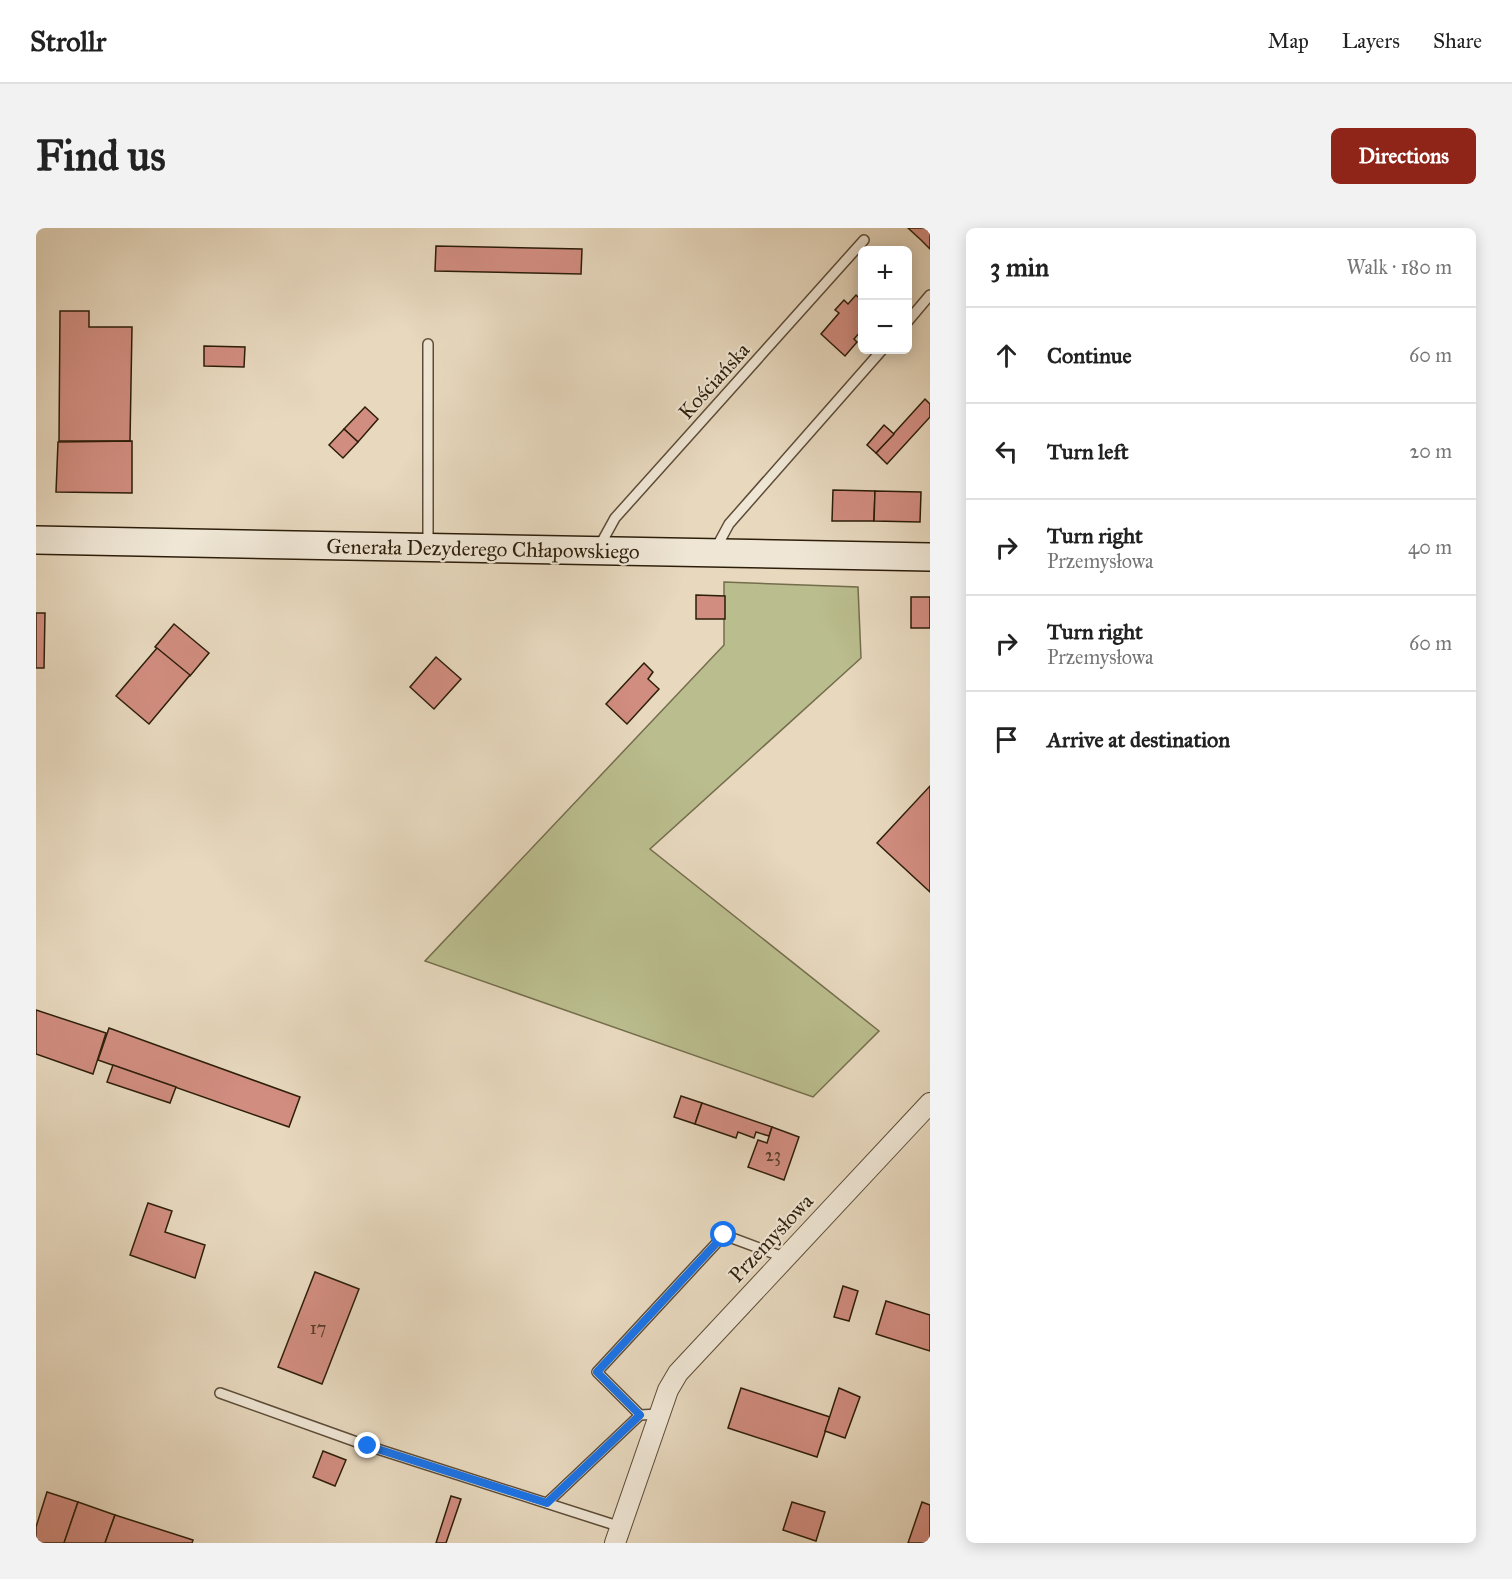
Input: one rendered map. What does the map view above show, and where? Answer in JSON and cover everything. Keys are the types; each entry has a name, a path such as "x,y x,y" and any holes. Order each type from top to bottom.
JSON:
{"street":[{"name":"Generała Dezyderego Chłapowskiego","path":"36,540 930,557"},
{"name":"Przemysłowa","path":"618,1535 650,1415 678,1373 930,1103"}],"lane":[{"name":"Kościańska","path":"597,551 615,518 864,240"},
{"path":"912,316 930,295"},
{"path":"428,344 428,547"},
{"path":"713,553 729,524 878,354"},
{"path":"650,1415 597,1372 724,1235 786,1258"},
{"name":"Przemysłowa","path":"220,1393 368,1446 547,1503 618,1535"},
{"name":"Przemysłowa","path":"547,1503 650,1415"}],"green space":[{"path":"724,582 858,587 861,658 650,849 879,1031 813,1097 425,961 724,645"}],"building":[{"path":"908,228 930,228 930,249 921,240"},
{"path":"436,246 582,249 581,274 435,271"},
{"path":"856,295 858,297 858,334 854,339 857,342 845,356 821,334 839,313 835,310 844,300 848,304"},
{"path":"60,311 89,311 89,327 132,327 130,441 59,441"},
{"path":"204,346 245,347 244,367 204,366"},
{"path":"925,399 930,404 930,417 887,464 876,453"},
{"path":"365,407 378,419 358,442 344,429"},
{"path":"884,425 894,434 876,453 867,445"},
{"path":"344,429 358,442 343,458 329,445"},
{"path":"132,441 132,493 56,492 58,442"},
{"path":"833,490 875,491 874,521 832,521"},
{"path":"875,491 921,492 920,522 874,521"},
{"path":"696,595 725,596 725,619 696,619"},
{"path":"911,597 930,597 930,628 911,628"},
{"path":"36,613 45,613 44,668 36,668"},
{"path":"174,624 209,653 190,676 155,647"},
{"path":"157,648 190,675 149,724 116,696"},
{"path":"436,657 461,679 434,709 410,687"},
{"path":"644,663 653,672 648,679 659,689 627,724 606,704"},
{"path":"930,786 930,892 877,843"},
{"path":"36,1010 106,1033 93,1074 36,1054"},
{"path":"109,1028 300,1097 289,1127 98,1060"},
{"path":"113,1065 176,1087 170,1103 107,1082"},
{"path":"681,1096 702,1103 695,1124 674,1117"},
{"path":"702,1103 772,1127 769,1136 756,1132 754,1138 738,1132 736,1138 695,1124"},
{"path":"772,1127 799,1137 784,1180 748,1167 758,1140 767,1143"},
{"path":"148,1203 172,1211 165,1232 205,1245 195,1278 130,1255"},
{"path":"315,1272 359,1289 322,1384 278,1367"},
{"path":"843,1286 858,1291 849,1321 834,1317"},
{"path":"886,1301 930,1315 930,1351 876,1334"},
{"path":"741,1388 830,1417 817,1457 728,1428"},
{"path":"839,1388 860,1397 845,1438 825,1431"},
{"path":"323,1451 346,1460 335,1486 313,1477"},
{"path":"47,1492 78,1502 64,1543 36,1543 36,1527"},
{"path":"451,1496 461,1499 446,1543 436,1543"},
{"path":"78,1502 115,1515 105,1543 64,1543"},
{"path":"792,1502 825,1512 816,1541 783,1530"},
{"path":"922,1502 930,1505 930,1543 908,1543"},
{"path":"115,1515 193,1540 192,1543 105,1543"}],"route":[{"path":"368,1446 547,1503 640,1415 597,1372 724,1235"}]}
